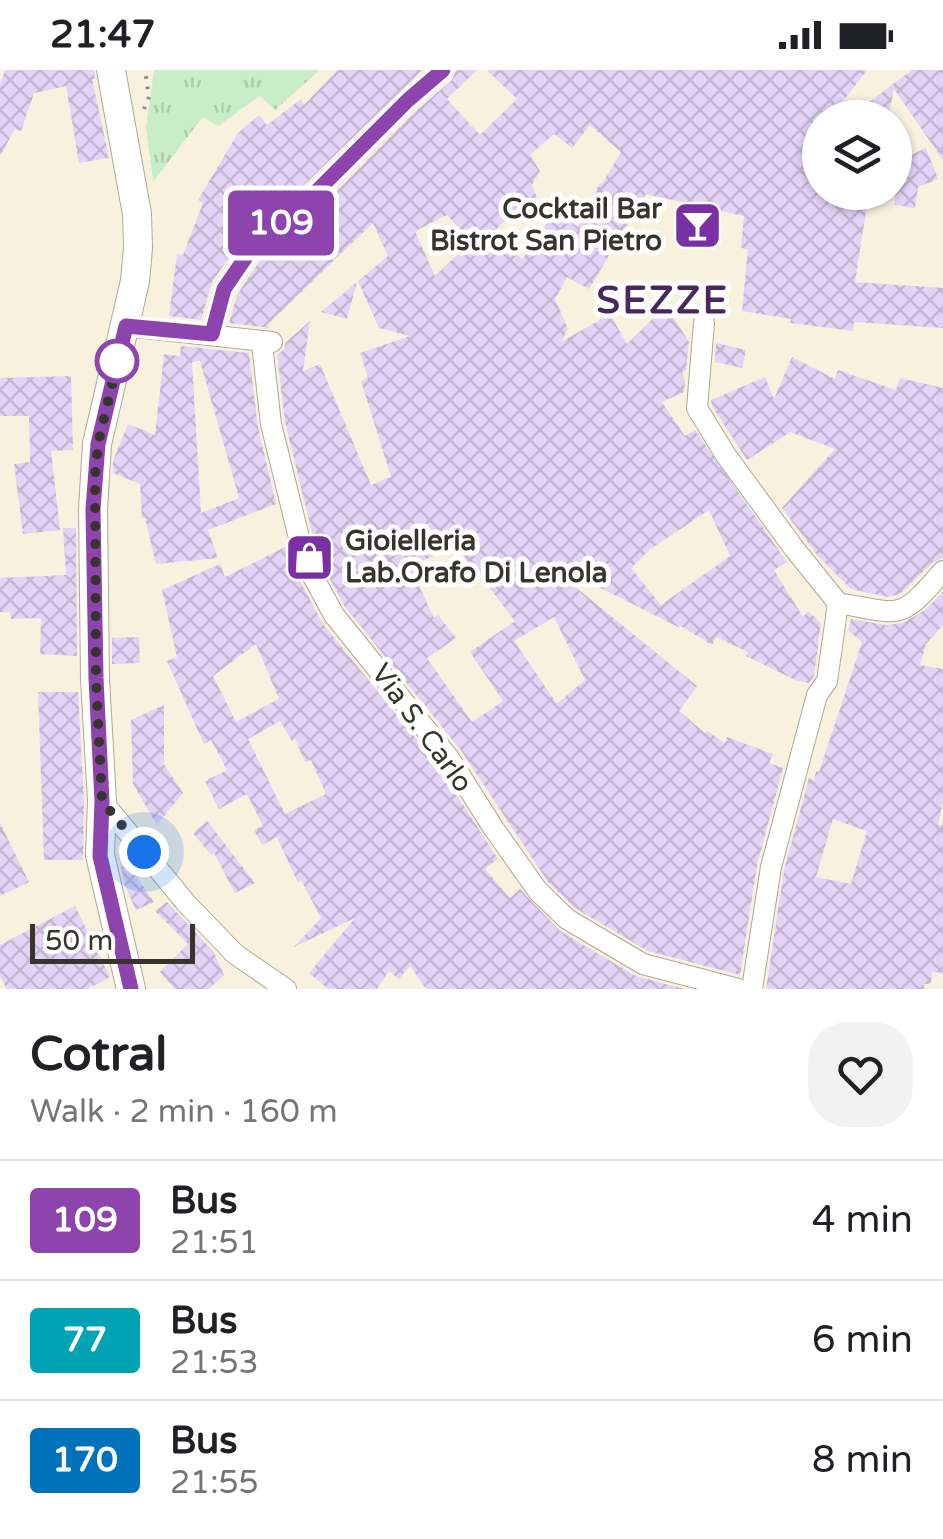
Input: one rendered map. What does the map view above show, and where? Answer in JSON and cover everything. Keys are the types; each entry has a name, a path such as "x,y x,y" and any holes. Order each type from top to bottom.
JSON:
{"street":[{"path":"111,70 137,214 135,281 98,444 93,509 96,678 102,801 100,856 131,989"},
{"path":"126,326 212,334 224,289 252,248 304,204 443,70"},
{"path":"704,323 697,408 759,500 838,603 896,613 916,602 943,571"},
{"name":"Via S. Carlo","path":"212,334 267,343 271,424 306,562 334,615 450,758 494,830 538,891 567,918 643,964 738,989"},
{"path":"752,989 771,867 816,695 827,681 838,603"},
{"path":"102,801 235,954 286,989"}],"green space":[{"path":"154,70 320,70 275,110 260,96 218,126 203,117 153,182 146,127"}],"building":[{"path":"5,70 94,70 92,79 109,158 79,163 66,86 34,93 21,131 15,129 0,156 0,84"},
{"path":"338,70 422,70 295,194 241,240 212,282 201,320 169,316 177,254 183,255 203,203 198,200 238,133 259,115 267,125 301,99 304,105"},
{"path":"456,70 477,70 447,99 480,135 517,99 487,70 867,70 844,100 802,100 802,210 866,210 855,282 943,288 943,328 854,322 853,331 790,323 791,319 742,311 748,249 741,248 744,216 646,194 589,289 567,277 555,299 568,329 561,342 610,314 627,344 663,309 675,320 689,342 686,370 682,372 684,392 662,402 685,436 695,430 787,562 774,570 803,617 808,611 821,623 814,676 809,683 746,656 748,652 716,637 712,645 567,571 563,577 697,686 679,711 705,733 725,743 727,737 773,754 769,763 783,768 757,865 740,975 648,951 575,908 548,882 460,749 345,607 318,557 285,422 277,355 310,321 303,371 320,364 371,485 391,477 361,381 368,378 360,353 410,336 379,328 358,281 388,256 373,223 267,325 270,328 229,323 237,295 262,257 314,214 452,80","holes":["590,125 621,152 578,227 556,211 522,259 493,233 518,207 537,198 532,185 540,171 530,155 554,134 572,148","447,215 472,241 435,276 415,231","709,510 730,556 661,605 631,568 649,550","456,544 479,580 482,578 515,621 470,652 503,701 472,722 427,658 456,638 438,615 434,618 418,584 431,578 423,561","554,617 585,680 557,704 514,641"]},
{"path":"912,70 943,70 943,160 912,115 912,100 902,100 894,89 892,100 872,100"},
{"path":"926,148 938,179 918,187 915,208 912,208 912,154"},
{"path":"357,282 347,319 321,312"},
{"path":"716,343 746,350 742,368 715,362"},
{"path":"181,346 249,353 258,427 276,504 208,530 218,558 156,564 142,518 140,484 113,473 113,461 128,424 155,435 164,354 180,356","holes":["200,361 239,498 201,513 192,362"]},
{"path":"792,357 835,379 838,370 896,390 900,378 943,388 943,558 933,562 900,594 888,597 851,589 818,556 782,508 835,449 790,432 747,460 712,406 711,400 765,377 774,399"},
{"path":"71,376 73,450 51,451 60,530 23,534 14,464 30,462 29,416 0,416 0,378"},
{"path":"63,528 76,528 77,656 40,654 41,618 11,619 10,612 0,612 0,578 66,575"},
{"path":"287,546 293,568 323,624 438,766 498,859 485,869 510,898 520,889 560,931 636,976 684,989 426,989 410,966 399,979 389,971 377,989 328,989 309,973 355,918 294,947 321,918 301,880 298,883 277,837 262,845 254,830 263,826 247,794 219,809 205,781 227,770 211,740 204,744 167,661 177,657 162,590 220,564 225,577","holes":["256,644 279,699 236,722 213,676","280,721 292,741 295,739 305,762 311,760 326,794 285,814 248,739"]},
{"path":"943,592 943,625 926,644 920,665 943,669 943,801 938,825 943,825 943,973 932,972 931,984 924,984 924,989 766,989 784,870 809,778 814,781 816,771 819,772 862,642 848,630 851,619 886,625 903,623 925,610","holes":["833,819 867,831 851,884 816,877"]},
{"path":"139,637 140,663 112,664 112,638"},
{"path":"38,692 78,692 83,860 44,860"},
{"path":"164,705 164,764 183,793 157,825 133,784 131,720"},
{"path":"207,821 255,883 235,893 214,853 211,855 193,833"},
{"path":"0,823 29,882 0,896"},
{"path":"118,854 154,902 136,910 125,885"},
{"path":"167,902 213,951 224,975 209,989 175,989 160,972 188,944 155,911"},
{"path":"75,906 110,977 88,989 7,989 0,976 0,945"}],"bus line":[{"name":"109","path":"131,989 100,856 102,801 93,509 98,444 126,326 212,334 224,289 252,248 304,204 443,70"}],"place":[{"name":"Cocktail Bar Bistrot San Pietro","path":"697,225"},
{"name":"Gioielleria Lab.Orafo Di Lenola","path":"310,557"}],"district":[{"name":"SEZZE","path":"663,301"}],"route":[{"path":"117,361 119,355 98,444 93,509 102,801 144,852"}]}
